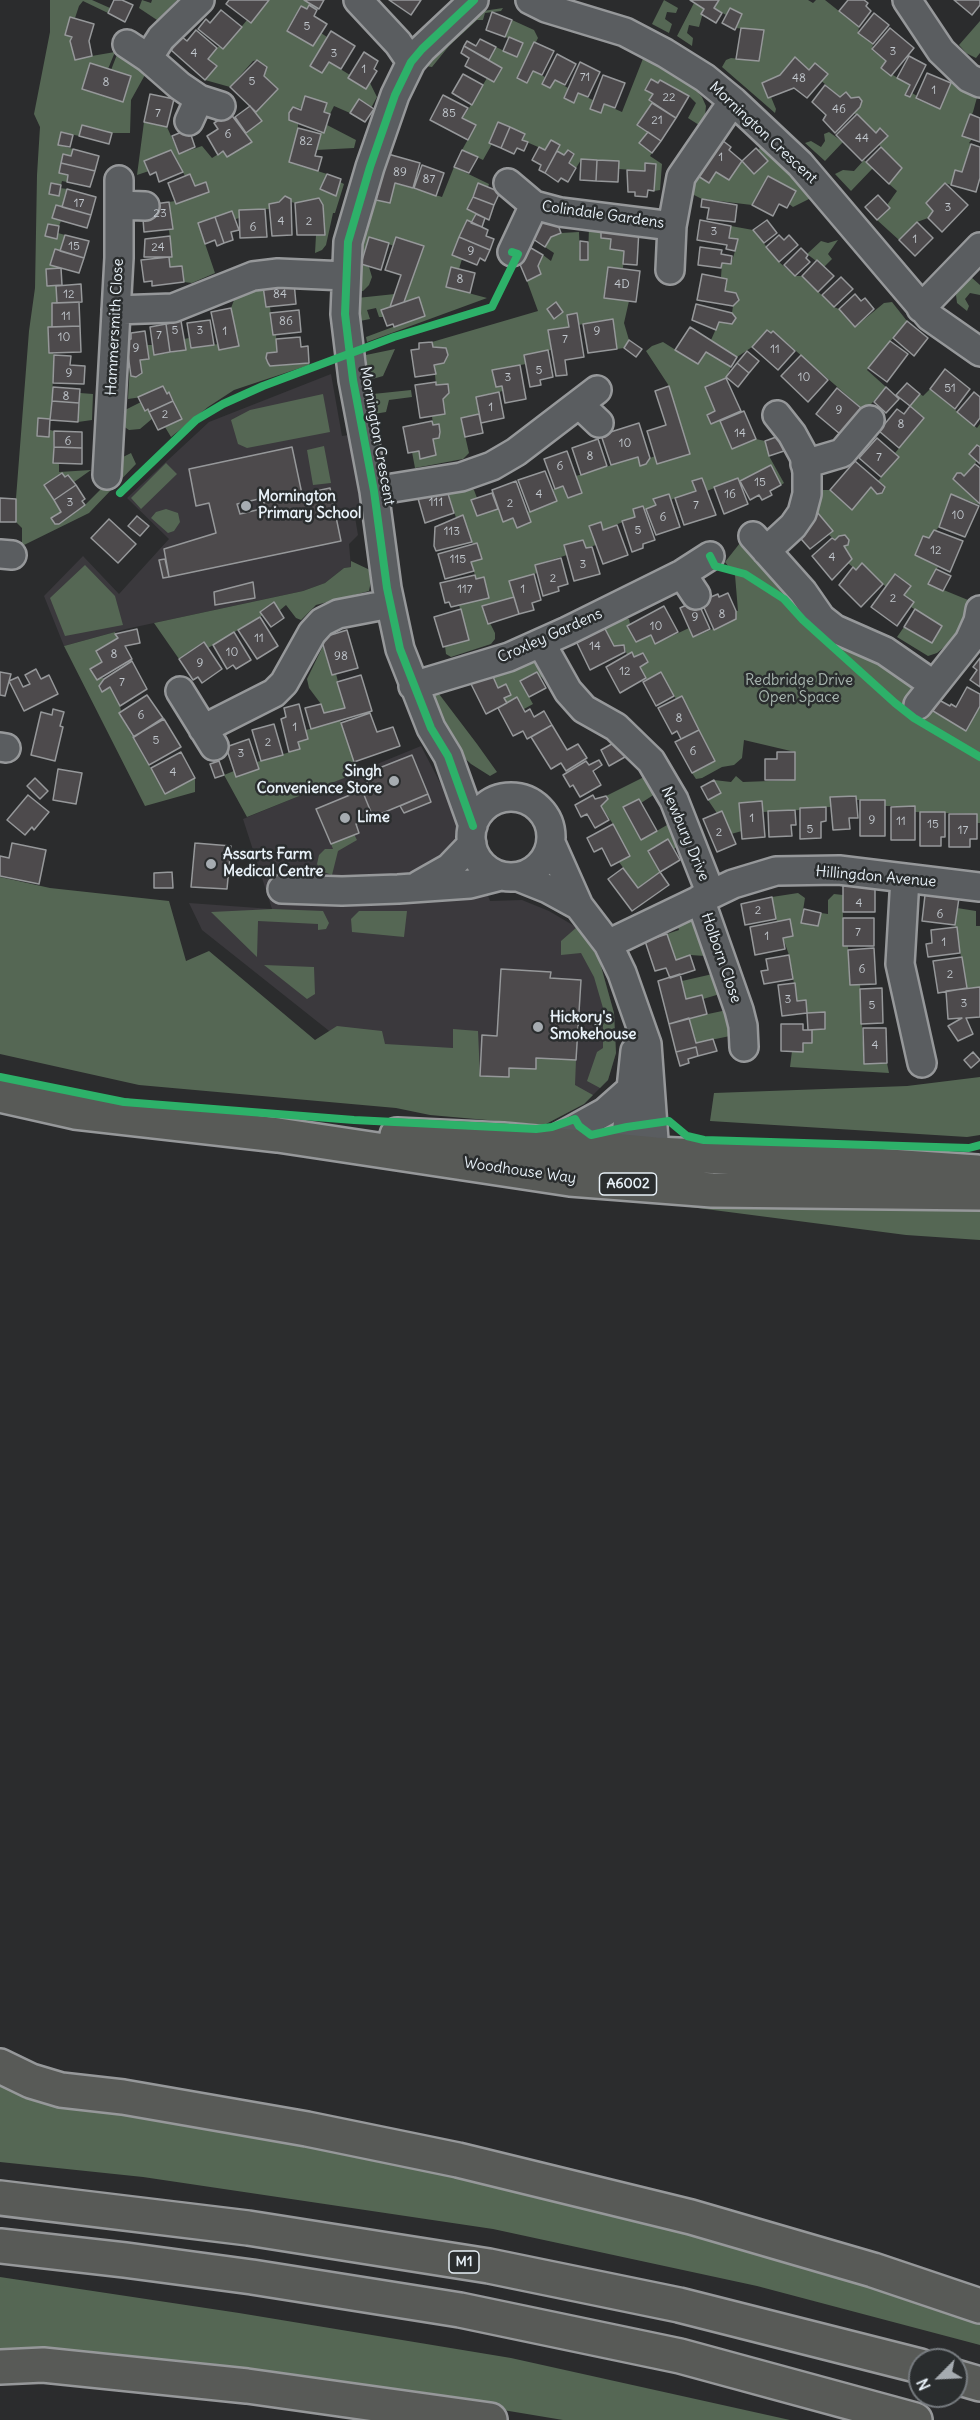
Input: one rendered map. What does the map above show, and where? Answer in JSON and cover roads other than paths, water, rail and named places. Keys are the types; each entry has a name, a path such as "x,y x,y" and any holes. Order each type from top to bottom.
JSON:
{"main road":[{"name":"Woodhouse Way","path":"0,1095 75,1112 278,1135 594,1181 712,1191 980,1192"},
{"name":"Woodhouse Way","path":"278,1135 422,1135 547,1144 640,1157 815,1161 980,1172"},
{"path":"594,1181 640,1157"},
{"name":"A6002","path":"640,1157 649,1171 910,1182 980,1192"},
{"path":"0,2049 38,2071 123,2097"},
{"path":"0,2066 31,2081 61,2090 123,2097 307,2128 458,2160 691,2217 873,2270 980,2306"},
{"name":"M1","path":"0,2198 248,2228 489,2266 679,2304 908,2363"},
{"path":"2,2247 126,2260 252,2277 460,2310 680,2356 915,2420"},
{"path":"0,2367 43,2365 247,2386 490,2420"}],"street":[{"path":"200,0 161,38 137,51 180,86 203,109"},
{"path":"358,0 398,43 411,63"},
{"name":"Mornington Crescent","path":"474,0 438,33 411,63 395,94 348,242 345,314 349,355 374,491 390,604 399,649 431,728 448,756 479,861 488,870 548,889 579,906"},
{"name":"Mornington Crescent","path":"530,0 546,8 625,32 705,78 800,164 930,317 980,352"},
{"path":"909,1 941,51 969,78 980,84"},
{"name":"Colindale Gardens","path":"670,270 672,225 681,177 733,101"},
{"name":"Colindale Gardens","path":"508,183 534,205 560,212 672,225"},
{"name":"Hammersmith Close","path":"107,476 122,449 116,310 128,197"},
{"name":"Colindale Gardens","path":"512,252 534,205"},
{"path":"921,308 980,248"},
{"path":"116,310 173,308 253,276 278,273 346,276"},
{"path":"374,491 461,477 492,466 516,452 588,397 599,423"},
{"path":"777,415 792,434 804,456 807,494 802,513 794,526 760,544 803,592 821,618 835,629 885,651 926,695 969,641 980,610"},
{"path":"805,464 842,453 870,420"},
{"name":"Croxley Gardens","path":"414,686 509,657 689,585 710,556"},
{"path":"180,691 208,738 274,693 284,683 312,633 322,622 338,614 390,604"},
{"name":"Newbury Drive","path":"541,643 568,691 584,709 616,728 651,761 674,800 706,896"},
{"name":"Mornington Crescent","path":"448,756 498,799 516,797 532,803 543,812 549,824 551,843 579,906 608,944 622,973 648,1044 640,1157"},
{"path":"418,886 449,868 472,835 480,812 498,799"},
{"path":"296,884 342,891 470,884 528,874 542,863 551,843"},
{"name":"Hillingdon Avenue","path":"608,944 732,884 776,871 839,870 980,887"},
{"path":"906,878 900,964 906,996 928,1048"},
{"name":"Holborn Close","path":"706,896 752,1015 744,1047"},
{"name":"Mornington Crescent","path":"631,1002 635,1051 627,1127 640,1157"},
{"path":"547,1144 605,1112 631,1089"}],"place":[{"name":"Mornington Primary School","path":"246,506"},
{"name":"Singh Convenience Store","path":"394,781"},
{"name":"Lime","path":"345,818"},
{"name":"Assarts Farm Medical Centre","path":"211,864"},
{"name":"Hickory's Smokehouse","path":"538,1027"}],"park label":[{"name":"Redbridge Drive Open Space","path":"799,690"}]}
